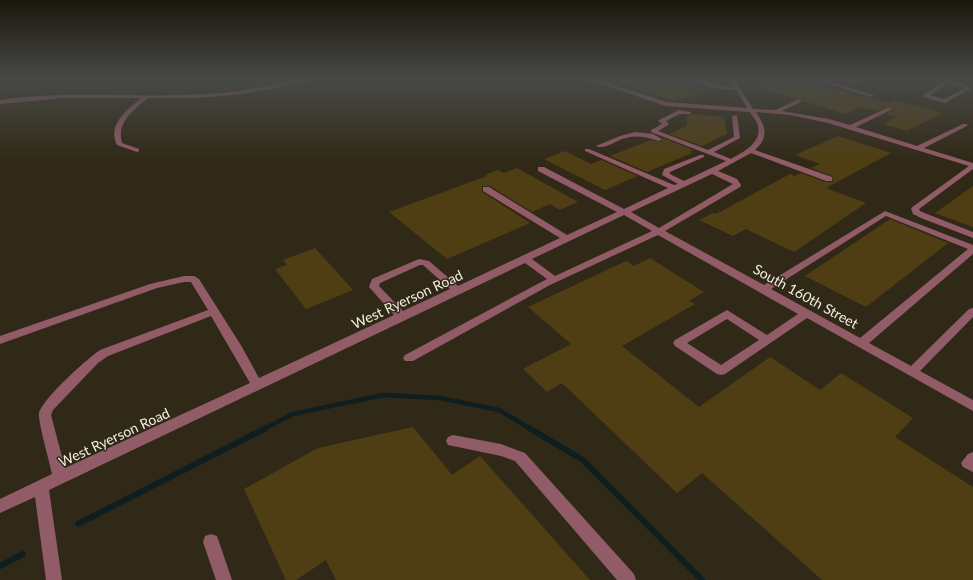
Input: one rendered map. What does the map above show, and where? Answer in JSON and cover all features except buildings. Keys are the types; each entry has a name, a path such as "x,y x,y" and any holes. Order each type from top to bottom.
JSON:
{"street":[{"path":"137,106 124,118 117,131 119,144 137,150"},
{"path":"681,106 753,116 775,112 788,106"},
{"path":"748,106 753,116 761,125 762,134 751,147 829,179"},
{"path":"851,127 890,109"},
{"path":"727,163 653,131 666,124 661,120 679,112 742,117"},
{"path":"775,112 805,116 851,127 973,166"},
{"path":"679,186 666,175 667,171 737,138 735,116"},
{"path":"918,148 965,125"},
{"path":"599,146 636,133 648,134 705,154"},
{"path":"732,140 740,142"},
{"name":"West Ryerson Road","path":"0,506 679,186 727,163 751,147"},
{"path":"587,150 679,186"},
{"path":"973,166 915,208 916,212 924,216 973,235"},
{"name":"South 160th Street","path":"541,169 624,212 765,289 973,406"},
{"path":"409,358 555,280 659,231 737,185 734,181 712,170"},
{"path":"964,173 973,176"},
{"path":"486,189 567,239"},
{"path":"765,289 884,213 973,249 862,343"},
{"path":"526,259 555,280"},
{"path":"402,317 374,287 375,281 419,262 426,263 458,291"},
{"path":"0,340 154,286 184,279 194,279 257,385"},
{"path":"60,478 45,415 52,402 94,360 104,353 214,311"},
{"path":"912,372 973,311"},
{"path":"767,340 727,314 679,343 721,371 767,340 806,313"},
{"path":"453,441 501,450 520,458 628,580"},
{"path":"973,458 968,463 973,466"},
{"path":"41,487 54,580"},
{"path":"211,542 224,580"}],"waterway":[{"path":"264,429 293,414 383,395 440,398 499,410 531,429"},
{"path":"78,524 266,428"},
{"path":"529,428 583,460 702,580"},
{"path":"0,566 23,554"}]}
